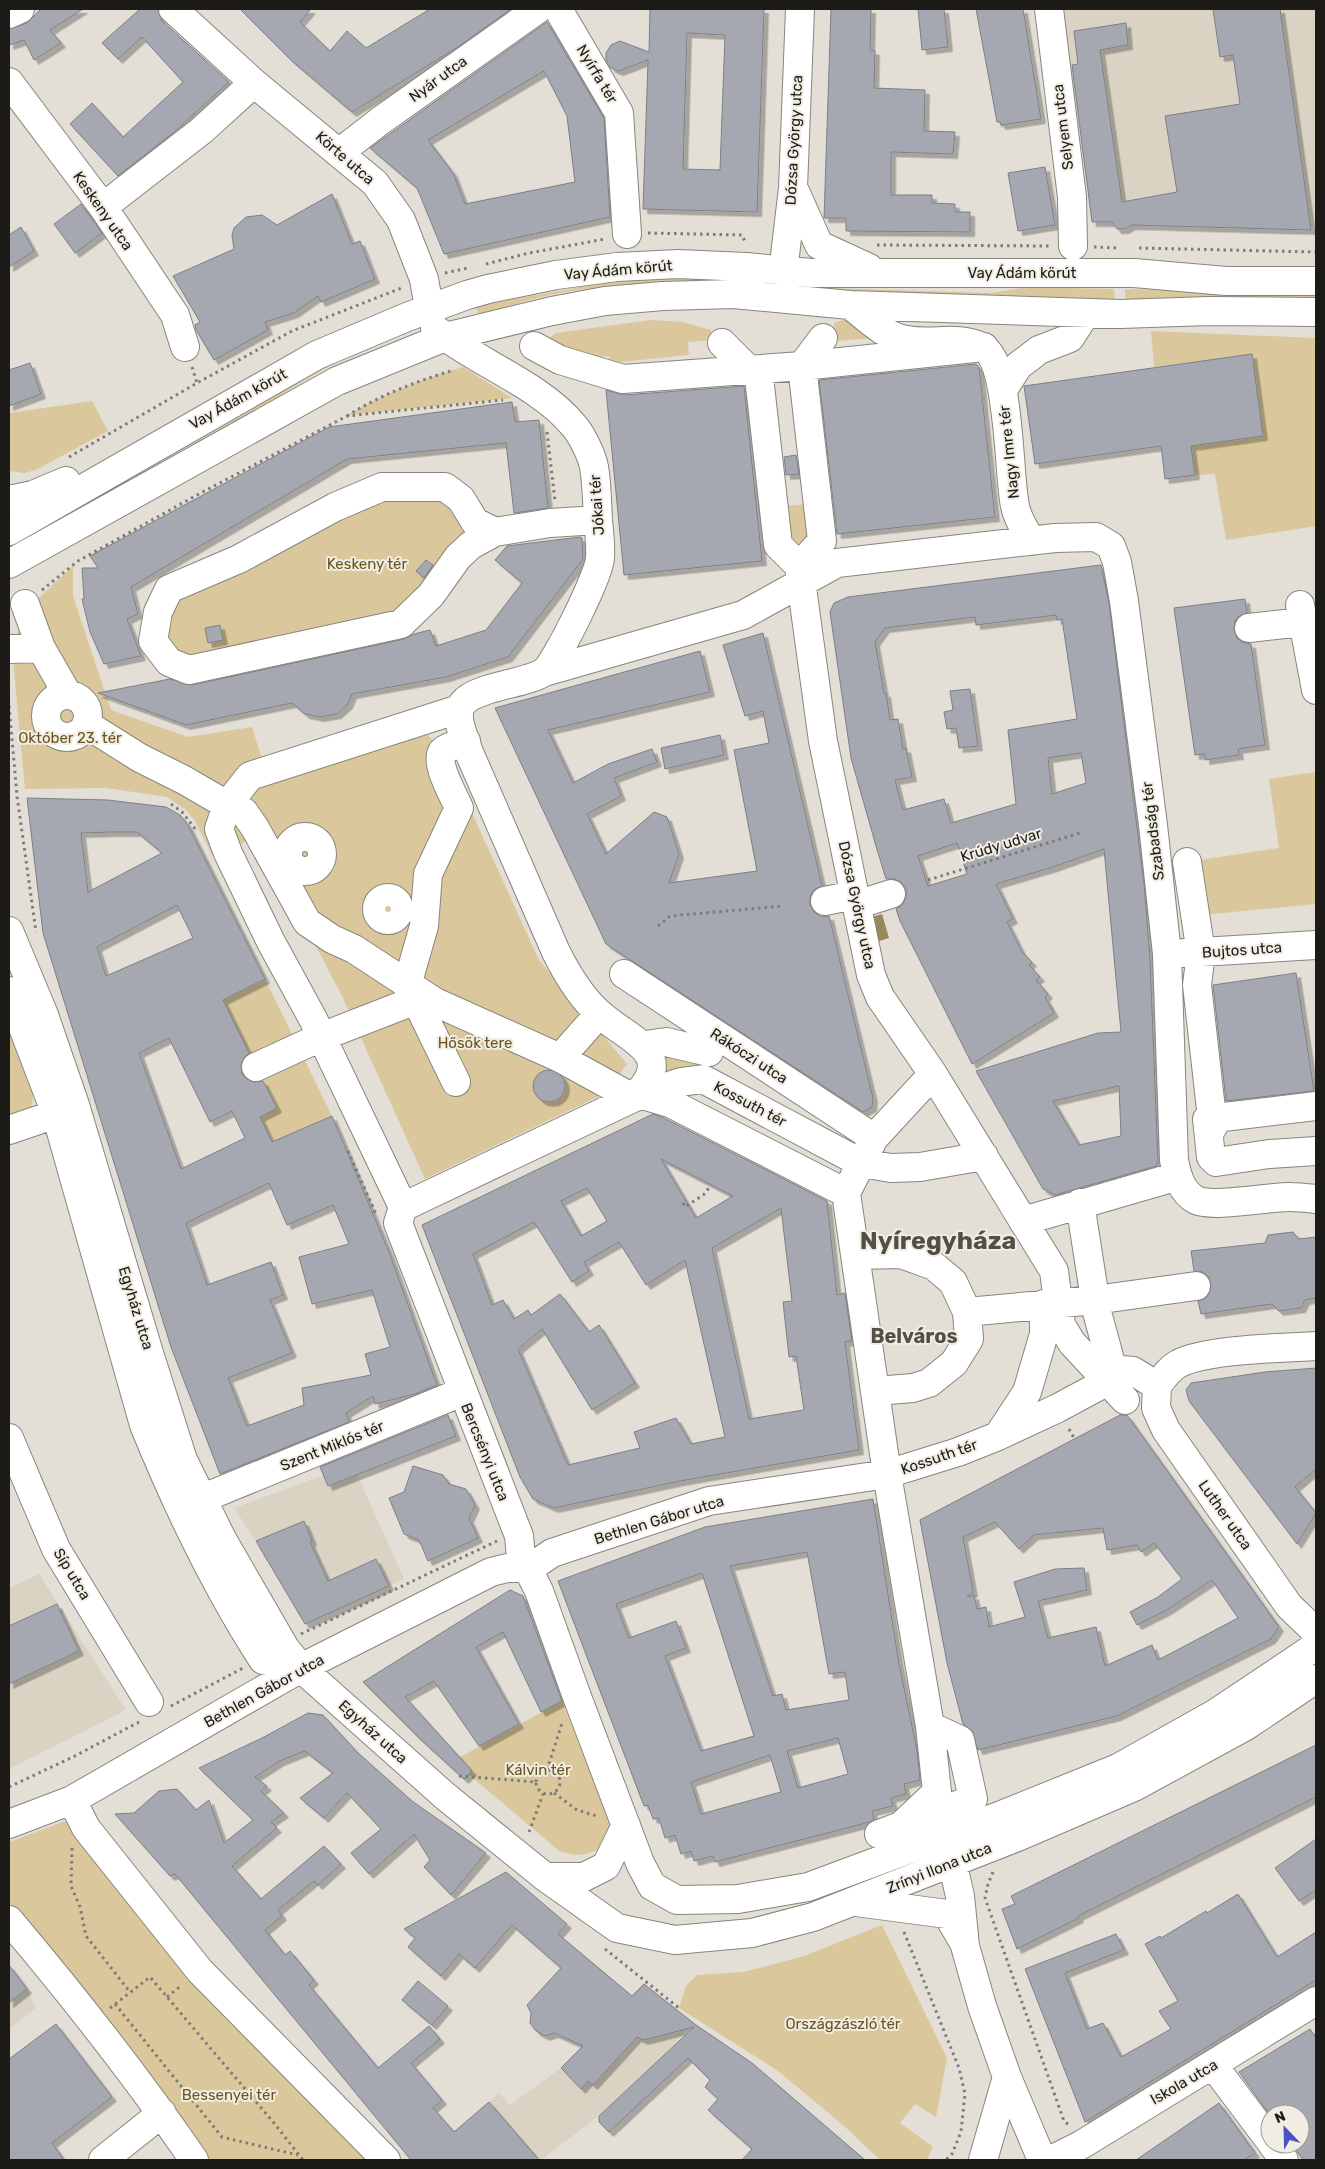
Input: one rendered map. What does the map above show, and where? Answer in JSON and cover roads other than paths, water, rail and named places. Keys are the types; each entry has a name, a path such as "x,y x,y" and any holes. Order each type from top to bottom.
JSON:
{"street":[{"path":"9,14 20,9"},
{"name":"Körte utca","path":"173,9 254,83 340,152 374,183 401,220 424,279 419,316"},
{"name":"Nyár utca","path":"340,152 538,9"},
{"name":"Nyírfa tér","path":"558,9 620,113 627,234"},
{"name":"Dózsa György utca","path":"781,299 782,272 793,188 800,9"},
{"name":"Selyem utca","path":"1049,9 1072,197 1074,246"},
{"name":"Keskeny utca","path":"9,82 103,207 175,316 185,348"},
{"path":"103,207 202,131 254,83"},
{"path":"793,188 819,245 882,274"},
{"name":"Vay Ádám körút","path":"9,531 317,356 488,289 556,275 617,267 686,264 746,267 782,272 882,274 1134,273 1226,280 1316,281"},
{"name":"Vay Ádám körút","path":"9,564 337,380 445,336 552,311 606,301 664,296 733,294 850,305 1086,313 1316,312"},
{"path":"850,305 885,332 907,340 964,340 984,347"},
{"path":"546,412 531,361 534,346 552,311"},
{"name":"Nagy Imre tér","path":"1003,390 1018,366 1040,350 1070,338 1086,313"},
{"path":"337,380 353,359 408,337 419,316"},
{"name":"Jókai tér","path":"419,316 546,412 575,427 594,466 600,558 596,577 584,598 564,644 544,672"},
{"path":"25,604 41,648 68,695 80,700 84,705 88,717 86,724 140,758 184,780 215,823 266,944 321,1037 403,1207 638,1096 645,1087 652,1067 645,1046 599,1014 569,976 556,952 466,741 458,720 459,709 464,702 477,694 544,672 743,615 800,574 822,541 802,366 823,338"},
{"path":"722,343 748,369 759,377 778,545 800,574"},
{"path":"534,346 568,363 623,379 802,366 984,347"},
{"name":"Nagy Imre tér","path":"984,347 991,354 1003,390 1015,508 1043,539"},
{"path":"9,500 32,495 61,483 151,432 200,421"},
{"path":"495,532 475,522 461,499 445,486 382,487 335,507 239,559 169,588 158,612 153,641 170,662 189,670 401,624 431,596 458,557 471,545 495,532 557,523 598,520"},
{"name":"Szabadság tér","path":"800,574 837,563 1043,539 1096,537 1111,546 1118,562 1153,825 1167,954 1174,1160 1178,1176"},
{"name":"Dózsa György utca","path":"800,574 823,741 871,975 880,998 933,1074 1018,1213"},
{"path":"1249,628 1302,614 1316,690"},
{"path":"576,616 580,633 594,648 614,652"},
{"path":"9,649 41,648"},
{"path":"215,823 250,776 459,709"},
{"path":"456,1082 420,995 428,874 459,808 440,764 440,756 444,750 466,741"},
{"path":"215,823 244,812 284,864 307,922 332,939 354,948 420,995 560,1058 638,1096 670,1103 846,1193 874,1138 933,1074"},
{"path":"1187,862 1201,953 1197,986 1213,1123"},
{"path":"825,900 855,900 891,894"},
{"path":"354,948 390,914 424,926"},
{"name":"Egyház utca","path":"9,931 44,1015 75,1105 183,1460 201,1499 285,1648 301,1668 455,1781 545,1877"},
{"name":"Bujtos utca","path":"1167,954 1316,945"},
{"name":"Rákóczi utca","path":"624,974 874,1138"},
{"name":"Egyház utca","path":"9,991 56,1114 144,1425 163,1470 200,1550 262,1660 301,1668"},
{"path":"256,1067 420,995"},
{"path":"560,1058 599,1014"},
{"path":"645,1046 666,1042 709,1052"},
{"name":"Kossuth tér","path":"638,1096 681,1082 703,1079 861,1163 891,1168 920,1166 984,1156"},
{"path":"1213,1123 1316,1106"},
{"path":"9,1130 56,1114"},
{"path":"1316,1123 1270,1121 1213,1123 1207,1120 1211,1157 1216,1162 1269,1154 1316,1151"},
{"path":"1269,1154 1270,1121"},
{"path":"998,1436 1027,1392 1052,1303 1054,1271 1018,1213 1080,1203 1178,1176 1184,1190 1197,1200 1226,1202 1288,1197 1316,1199"},
{"name":"Kossuth tér","path":"846,1193 887,1474 958,1452 1116,1385"},
{"path":"1080,1203 1095,1300 1116,1385"},
{"name":"Bercsényi utca","path":"403,1207 398,1223 519,1536 528,1572 570,1706 626,1825"},
{"path":"856,1255 901,1254 934,1266 953,1282 967,1312 969,1339 954,1364 929,1383 913,1388 876,1391"},
{"path":"967,1312 1095,1300 1196,1286"},
{"path":"1052,1303 1072,1344 1116,1385"},
{"path":"1116,1385 1122,1370 1133,1371 1157,1386 1178,1364 1206,1355 1316,1346"},
{"name":"Luther utca","path":"1157,1386 1156,1408 1166,1430 1290,1606 1316,1632"},
{"name":"Szent Miklós tér","path":"201,1499 462,1392"},
{"name":"Síp utca","path":"9,1438 56,1549 149,1702"},
{"path":"887,1474 930,1726 937,1792 896,1837"},
{"name":"Bethlen Gábor utca","path":"552,1553 709,1501 887,1474"},
{"path":"519,1536 546,1539 552,1553 553,1564 546,1573 528,1572"},
{"name":"Bethlen Gábor utca","path":"9,1824 72,1800 301,1668 491,1572 507,1568 528,1572"},
{"name":"Zrínyi Ilona utca","path":"545,1877 617,1928 675,1940 752,1933 813,1917 855,1902 949,1848 1118,1768 1216,1713 1316,1646"},
{"name":"Zrínyi Ilona utca","path":"949,1848 1020,1836 1134,1787 1246,1726 1316,1679"},
{"path":"930,1726 960,1740 973,1800"},
{"path":"969,1758 976,1774 973,1800"},
{"path":"72,1800 86,1828 200,1971 386,2160"},
{"path":"626,1825 640,1863 652,1886 677,1900 738,1899 808,1887 896,1837 973,1800"},
{"path":"545,1877 584,1877 606,1866 626,1825"},
{"path":"896,1837 949,1848 960,1896 965,1946"},
{"path":"855,1902 947,1914 965,1946 1007,2076 1042,2160"},
{"path":"9,1920 66,1989 162,2113 194,2160"},
{"name":"Iskola utca","path":"1051,2160 1081,2145 1316,2001"},
{"path":"1213,2065 1260,2128"},
{"path":"984,2160 1007,2076"},
{"path":"104,2160 162,2113"}],"district":[{"name":"Nyíregyháza","path":"938,1240"},
{"name":"Belváros","path":"914,1336"}],"park label":[{"name":"Keskeny tér","path":"367,564"},
{"name":"Október 23. tér","path":"70,738"},
{"name":"Hősök tere","path":"475,1043"},
{"name":"Kálvin tér","path":"538,1770"},
{"name":"Országzászló tér","path":"843,2024"},
{"name":"Bessenyei tér","path":"229,2095"}]}
